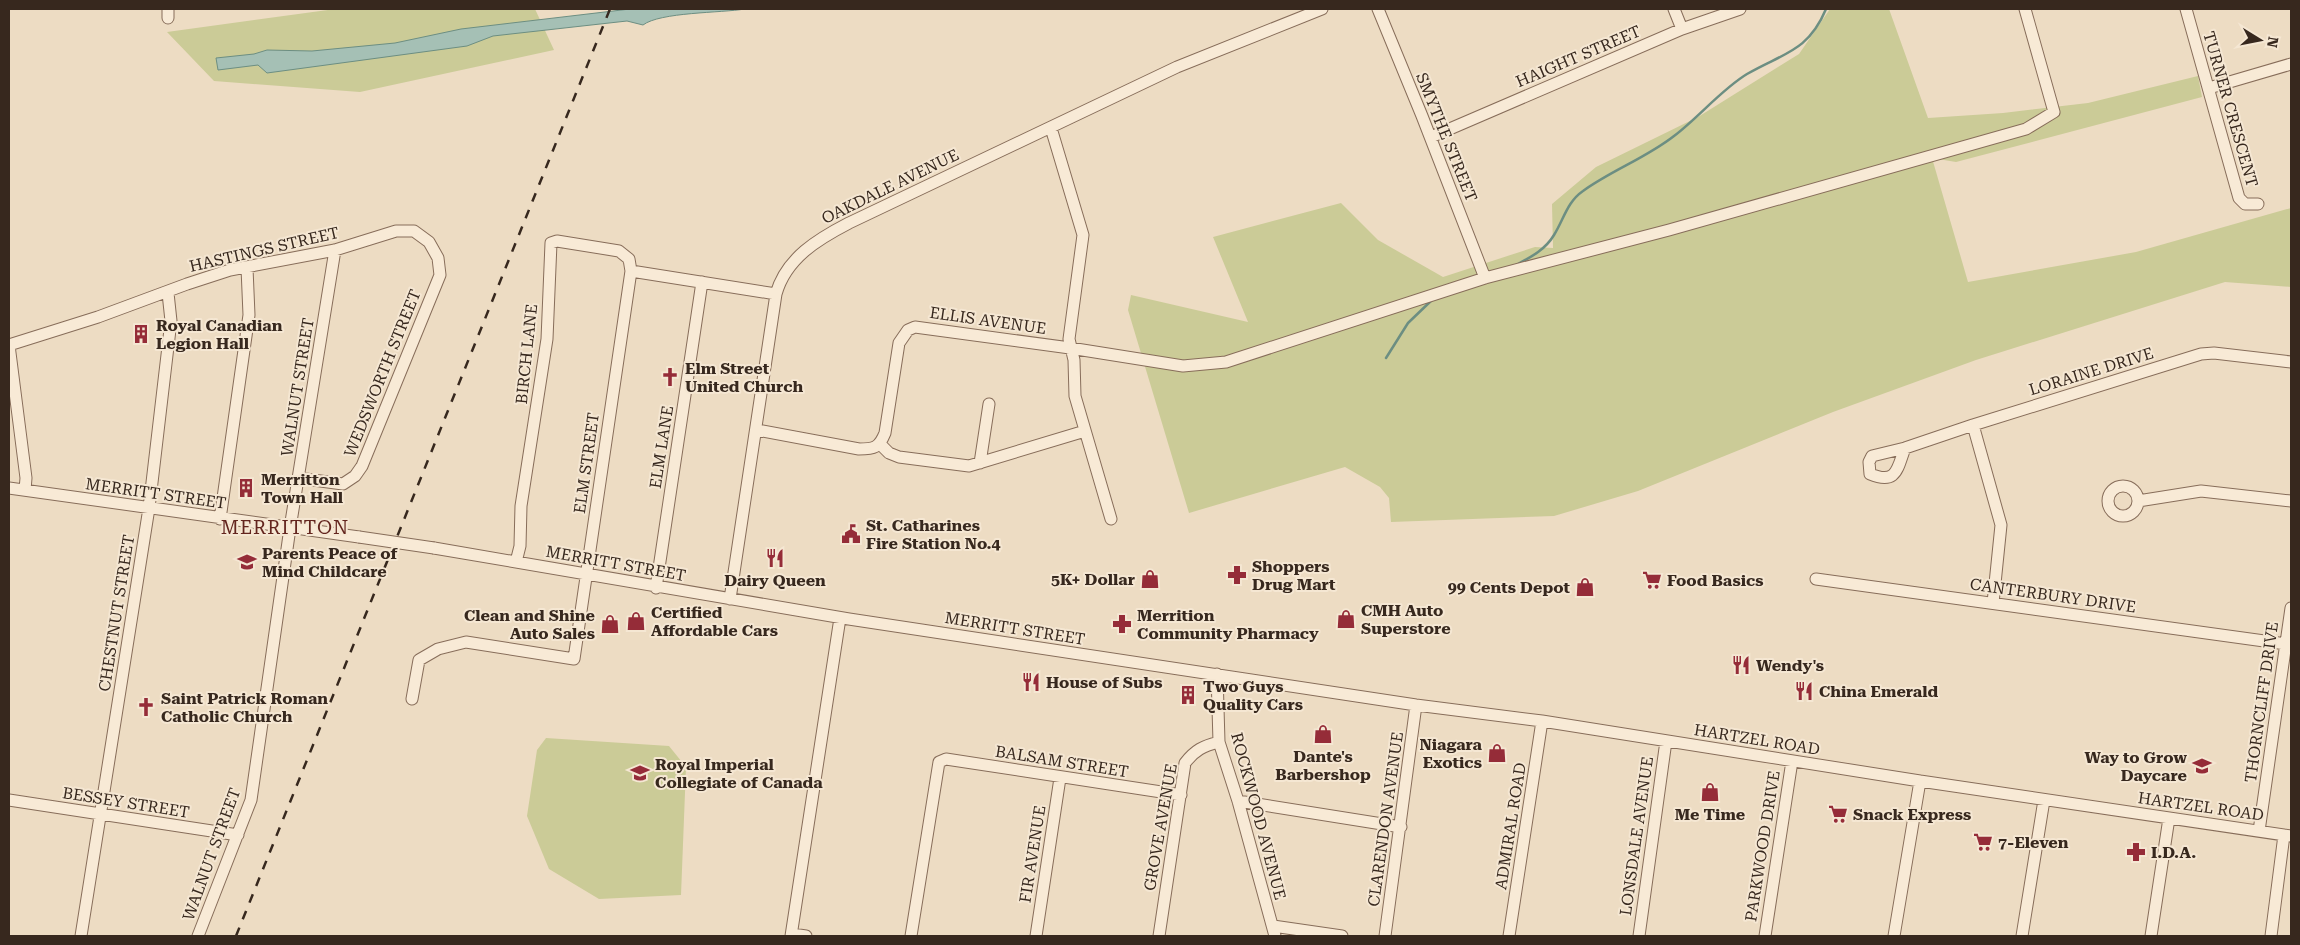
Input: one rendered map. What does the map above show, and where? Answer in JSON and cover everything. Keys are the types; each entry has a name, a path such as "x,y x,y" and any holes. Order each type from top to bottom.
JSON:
{"street":[{"name":"OAKDALE AVENUE","path":"730,599 778,284 787,270 815,241 1177,67 1322,9"},
{"name":"SMYTHE STREET","path":"1378,9 1431,137 1485,278"},
{"path":"1674,9 1682,29"},
{"name":"HAIGHT STREET","path":"1431,137 1682,29 1740,9"},
{"name":"ELLIS AVENUE","path":"880,444 885,434 899,343 908,330 915,327 1070,348 1183,366 1226,362 1485,278 2026,129 2054,112 2025,9"},
{"name":"TURNER CRESCENT","path":"2186,9 2239,198 2245,204 2258,204"},
{"path":"2209,88 2291,64"},
{"path":"1051,128 1083,235 1069,339 1074,360 1075,396 1112,519"},
{"name":"HASTINGS STREET","path":"9,345 168,293 187,284 230,270 335,250 396,231 414,231"},
{"name":"WEDSWORTH STREET","path":"298,478 343,484 356,476 362,466 440,275 438,258 429,242 414,231"},
{"name":"BIRCH LANE","path":"516,562 520,546 521,506 547,339 550,243 557,240 619,251 629,259 631,271"},
{"name":"WALNUT STREET","path":"198,936 251,800 290,528 335,250"},
{"path":"220,519 249,315 247,268"},
{"path":"631,271 776,294"},
{"name":"ELM STREET","path":"412,699 419,660 438,649 466,642 574,659 631,271"},
{"name":"ELM LANE","path":"656,588 702,282"},
{"name":"CHESTNUT STREET","path":"81,936 149,508 171,321 168,293"},
{"path":"9,345 26,478 25,490"},
{"name":"LORAINE DRIVE","path":"1905,448 1972,425 2201,354 2214,353 2291,362"},
{"path":"980,463 989,404"},
{"path":"1972,425 2001,525 1993,603"},
{"path":"756,430 859,449 874,449 880,444 890,453 899,457 969,466 1085,430"},
{"name":"MERRITT STREET","path":"9,488 434,548 656,588 840,618 1217,674"},
{"path":"2138,501 2201,491 2291,501"},
{"name":"CANTERBURY DRIVE","path":"1816,579 2286,644"},
{"name":"THORNCLIFF DRIVE","path":"2259,831 2291,608"},
{"path":"806,936 791,935 840,618"},
{"name":"HARTZEL ROAD","path":"1217,674 1416,705 1542,721 2044,800 2288,835"},
{"name":"ROCKWOOD AVENUE","path":"1217,674 1219,742 1238,801 1274,931"},
{"name":"CLARENDON AVENUE","path":"1385,936 1416,705"},
{"name":"ADMIRAL ROAD","path":"1509,936 1542,721"},
{"name":"LONSDALE AVENUE","path":"1639,936 1666,741"},
{"name":"GROVE AVENUE","path":"1158,936 1185,764 1193,752 1206,745 1219,742"},
{"name":"BALSAM STREET","path":"911,936 939,762 946,759 1060,778 1181,795"},
{"name":"PARKWOOD DRIVE","path":"1765,936 1792,761"},
{"name":"FIR AVENUE","path":"1036,936 1060,778"},
{"path":"1894,936 1920,781"},
{"name":"BESSEY STREET","path":"9,800 238,835"},
{"path":"2022,936 2044,800"},
{"path":"1238,801 1401,827"},
{"path":"2151,936 2169,818"},
{"path":"2271,936 2288,835"},
{"path":"1274,931 1342,936"}],"green space":[{"path":"335,9 535,9 554,50 360,92 214,81 167,32"},
{"path":"1830,9 1889,9 1928,118 2003,113 2088,103 2198,76 2202,97 1956,162 1932,158 1968,282 2136,252 2291,208 2291,287 2225,282 1976,360 1833,412 1638,491 1554,516 1391,522 1389,498 1380,487 1345,467 1189,513 1128,310 1131,295 1248,322 1213,237 1341,203 1378,240 1443,277 1535,247 1553,248 1552,204 1596,167 1698,117 1799,54"},
{"path":"546,738 669,746 686,767 681,895 599,899 549,869 527,816 537,750"}],"shaded area":[{"path":"630,9 745,9 676,15 651,21 643,25 627,21 493,36 467,46 267,73 258,65 218,70 216,58 254,54 267,50 312,51 395,43 461,29"}],"waterway":[{"path":"1516,265 1546,245 1554,235 1569,206 1578,195 1663,144 1683,129 1738,80 1803,43 1819,23 1826,9"},
{"path":"1386,358 1408,323 1433,299"}],"railway":[{"path":"236,936 610,9"}],"place":[{"name":"Royal Canadian Legion Hall","path":"141,334"},
{"name":"Elm Street United Church","path":"670,377"},
{"name":"Merritton Town Hall","path":"246,488"},
{"name":"St. Catharines Fire Station No.4","path":"851,534"},
{"name":"Dairy Queen","path":"775,558"},
{"name":"Parents Peace of Mind Childcare","path":"247,562"},
{"name":"Shoppers Drug Mart","path":"1237,575"},
{"name":"5K+ Dollar","path":"1150,579"},
{"name":"Food Basics","path":"1652,580"},
{"name":"99 Cents Depot","path":"1585,587"},
{"name":"CMH Auto Superstore","path":"1346,619"},
{"name":"Certified Affordable Cars","path":"636,621"},
{"name":"Clean and Shine Auto Sales","path":"610,624"},
{"name":"Merrition Community Pharmacy","path":"1122,624"},
{"name":"Wendy's","path":"1741,665"},
{"name":"House of Subs","path":"1031,682"},
{"name":"China Emerald","path":"1804,691"},
{"name":"Two Guys Quality Cars","path":"1188,695"},
{"name":"Saint Patrick Roman Catholic Church","path":"146,707"},
{"name":"Dante's Barbershop","path":"1323,734"},
{"name":"Niagara Exotics","path":"1497,753"},
{"name":"Way to Grow Daycare","path":"2202,766"},
{"name":"Royal Imperial Collegiate of Canada","path":"640,773"},
{"name":"Me Time","path":"1710,792"},
{"name":"Snack Express","path":"1838,814"},
{"name":"7-Eleven","path":"1983,842"},
{"name":"I.D.A.","path":"2136,852"}],"district":[{"name":"MERRITTON","path":"285,527"}]}
